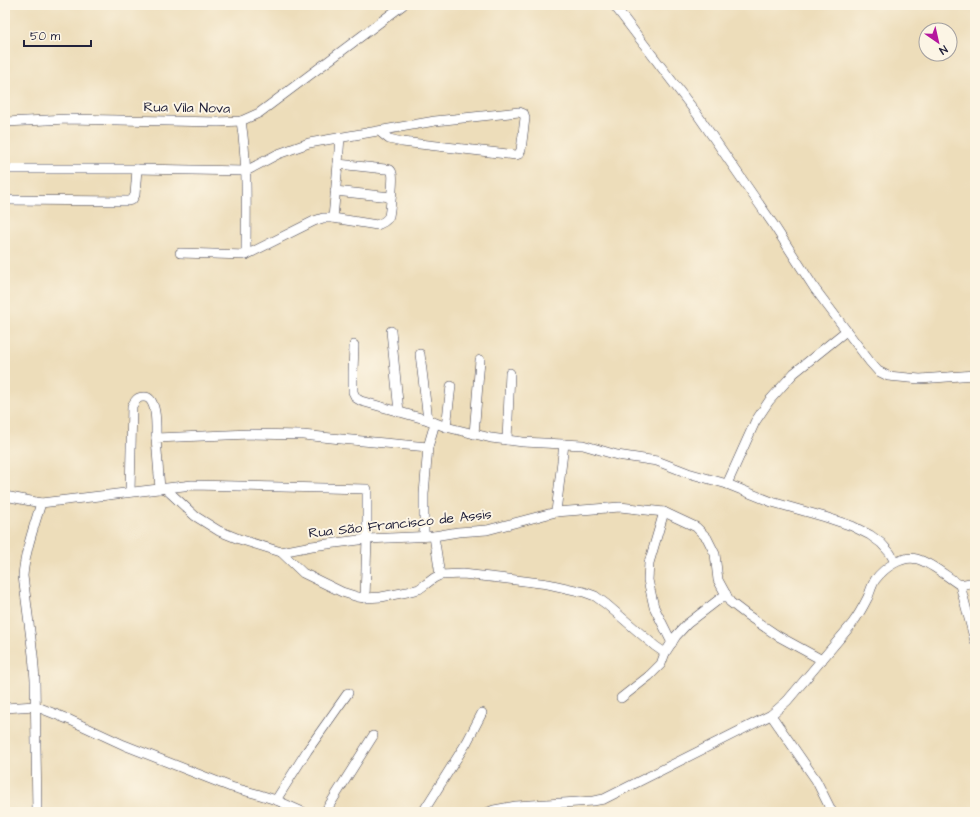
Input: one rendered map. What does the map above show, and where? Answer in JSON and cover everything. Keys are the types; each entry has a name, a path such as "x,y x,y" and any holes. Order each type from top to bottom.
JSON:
{"street":[{"name":"Rua Vila Nova","path":"5,122 68,119 218,122 241,121 259,113 283,96 402,5"},
{"path":"614,5 697,114 773,224 815,289 878,371 888,376 920,379 975,375"},
{"path":"5,169 246,171 278,154 309,143 340,137 435,121 519,112 524,114 525,118 521,150 519,154 402,142 389,139 379,131"},
{"path":"241,121 246,171 246,255"},
{"path":"333,218 340,137"},
{"path":"180,253 246,255 323,218 333,218 377,225 383,223 389,215 393,175 390,169 338,164"},
{"path":"5,200 128,201 132,200 135,195 137,169"},
{"path":"335,191 391,197"},
{"path":"727,484 755,422 769,401 794,373 846,331"},
{"path":"391,332 399,412"},
{"path":"354,345 354,396 358,400 432,421 446,427 491,438 583,445 617,455 657,461 688,473 727,484 772,502 825,516 852,526 870,535 881,543 890,553 895,562"},
{"path":"420,354 432,421 424,494 424,536"},
{"path":"474,434 480,360"},
{"path":"508,440 510,373"},
{"path":"446,427 451,386"},
{"path":"130,492 132,406 135,400 144,396 151,399 154,405 156,438 163,489"},
{"path":"156,438 250,434 303,435 428,447"},
{"path":"556,512 564,444"},
{"path":"5,488 8,497 41,503 192,485 367,489 365,598"},
{"name":"Rua São Francisco de Assis","path":"163,489 195,516 219,531 281,552 312,546 367,539 434,536 458,532 487,530 556,512 620,507 664,512 696,527 706,538 715,554 718,580 730,602 747,616 778,636 822,660"},
{"path":"36,812 35,680 23,576 27,549 41,503"},
{"path":"664,512 649,563 648,580 654,607 672,643"},
{"path":"434,536 440,575"},
{"path":"281,552 303,573 342,592 365,598 381,597 419,589 440,575 463,574 548,584 584,592 595,596 606,604 665,653"},
{"path":"489,812 516,806 604,799 771,715 787,701 852,624 861,610 875,580 884,570 895,562 916,558 930,565 960,585 975,641"},
{"path":"960,585 975,582"},
{"path":"621,698 649,676 661,664 665,653 676,636 687,624 726,594"},
{"path":"276,800 307,751 348,693"},
{"path":"5,708 35,706 181,768 231,787 276,800 303,812"},
{"path":"423,812 467,742 482,714"},
{"path":"771,715 816,780 832,812"},
{"path":"325,812 373,736"}]}
